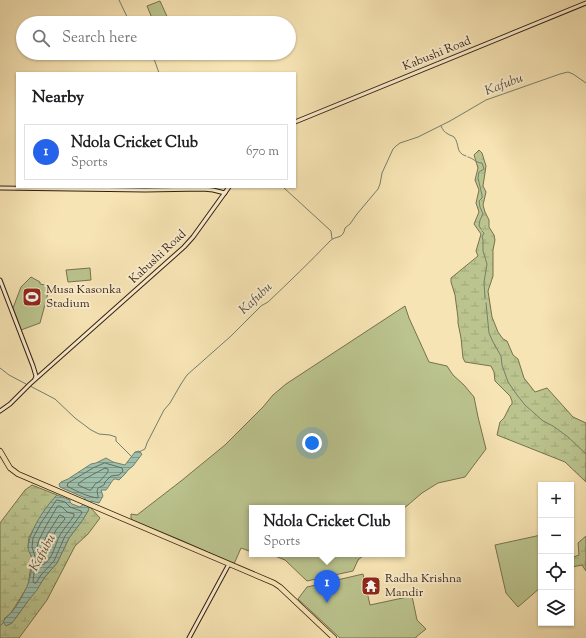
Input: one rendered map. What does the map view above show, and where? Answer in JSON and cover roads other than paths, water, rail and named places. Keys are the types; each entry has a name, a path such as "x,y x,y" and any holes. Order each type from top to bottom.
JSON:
{"highway":[{"path":"0,453 13,471 34,481 270,581 278,586 334,638"}],"main road":[{"name":"Kabushi Road","path":"296,122 586,2"},
{"path":"0,188 145,190 196,189 213,190 225,193"},
{"name":"Kabushi Road","path":"0,411 10,404 35,379 184,247 228,188"},
{"path":"0,280 36,376 35,379"},
{"path":"32,366 39,376"},
{"path":"189,638 230,564"}],"water":[{"path":"139,451 142,454 133,466 119,480 114,479 106,490 101,490 103,496 99,503 91,501 88,511 69,538 57,563 44,578 37,590 12,623 6,626 3,622 15,607 28,584 32,562 28,548 34,527 57,495 70,500 72,504 80,507 84,504 85,498 60,487 59,484 91,464 106,458 113,462 125,465 135,452"}],"waterway":[{"path":"119,0 127,16"},
{"path":"154,60 159,72"},
{"name":"Kafubu","path":"139,452 145,449 164,410 187,375 231,336 261,306 268,302 332,239 343,234 345,228 350,224 378,189 382,173 393,149 396,146 450,121 486,100 560,74 568,72 586,83"},
{"path":"441,126 443,130 454,137 460,153 466,156"},
{"path":"468,157 482,163 484,169 479,172 478,178 482,195 482,198 479,201 483,214 479,226 481,229"},
{"path":"284,188 331,231 332,239"},
{"path":"482,231 484,233 482,237 483,251 487,264 484,282 485,298"},
{"path":"486,303 489,333 501,356 502,365 508,382 525,405 543,421 568,437 586,454"},
{"path":"0,368 9,375 26,384"},
{"path":"30,386 55,399 75,418 91,430 99,434 116,437 116,441 132,457"},
{"name":"Kafubu","path":"0,626 4,622"}],"place":[{"name":"Musa Kasonka Stadium","path":"32,297"},
{"name":"Radha Krishna Mandir","path":"371,586"},
{"name":"Ndola Cricket Club","path":"327,603"}]}
